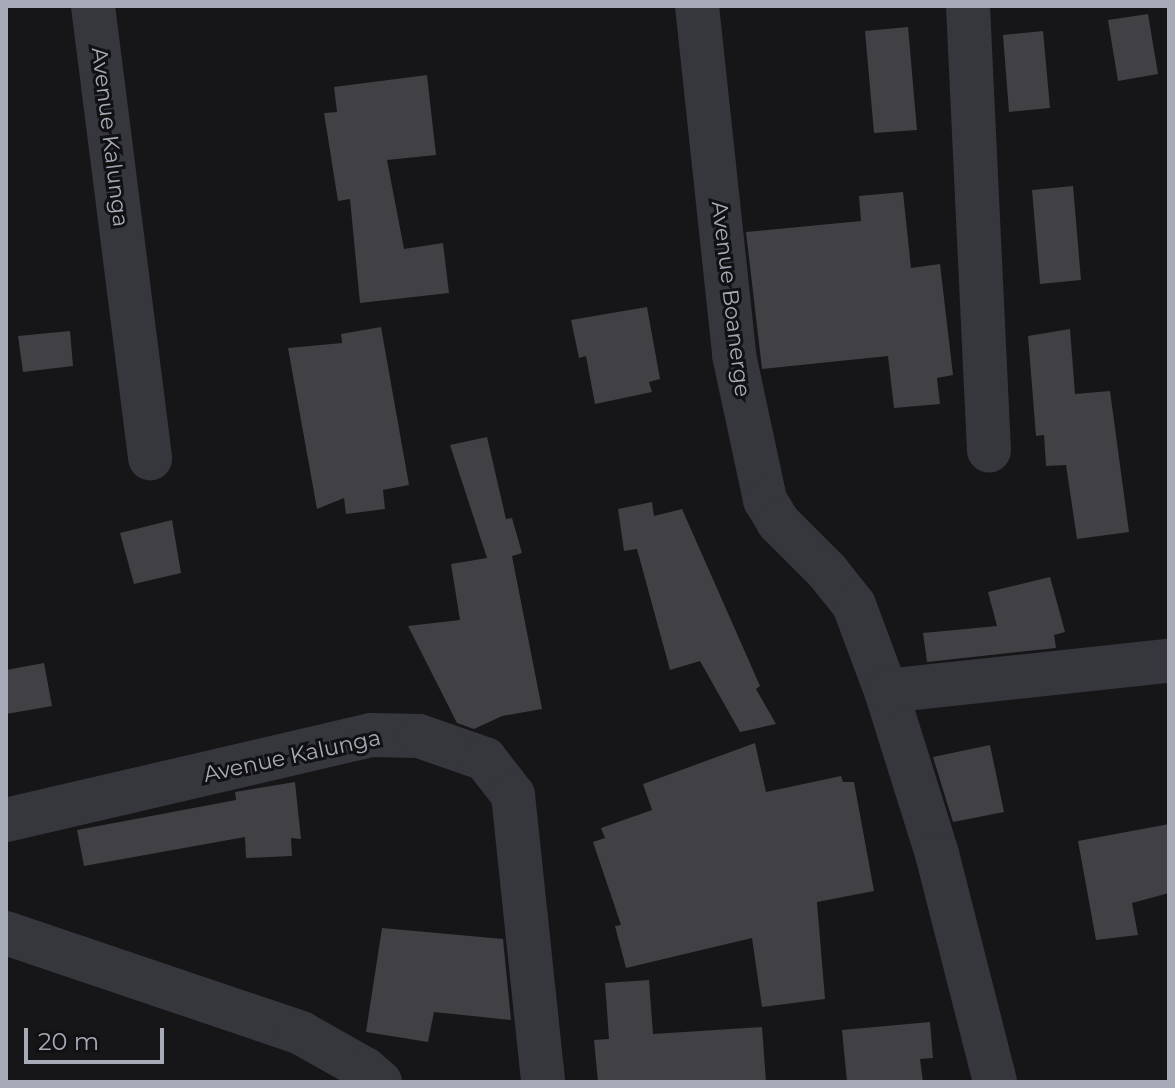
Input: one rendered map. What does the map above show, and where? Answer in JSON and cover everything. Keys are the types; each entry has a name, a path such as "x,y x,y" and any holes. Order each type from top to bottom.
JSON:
{"street":[{"name":"Avenue Kalunga","path":"93,6 150,458"},
{"name":"Avenue Boanerge","path":"697,6 734,355 765,500 778,522 827,571 854,605 886,691 937,854 995,1082"},
{"path":"968,6 989,451"},
{"path":"886,691 1169,661"},
{"name":"Avenue Kalunga","path":"6,820 371,735 419,736 485,759 513,795 530,934 543,1082"},
{"path":"6,933 301,1033 365,1069 380,1082"}],"building":[{"path":"1148,14 1158,74 1118,81 1108,20"},
{"path":"908,27 917,130 874,133 865,31"},
{"path":"1043,31 1050,108 1009,112 1003,35"},
{"path":"427,75 436,155 387,160 404,249 443,243 449,293 360,303 350,199 338,201 324,113 337,112 334,87"},
{"path":"1073,186 1081,280 1040,284 1032,190"},
{"path":"903,192 911,268 940,264 953,375 937,378 940,404 894,408 888,356 762,369 746,232 861,221 859,196"},
{"path":"647,307 660,379 649,382 652,392 595,404 586,356 579,358 571,320"},
{"path":"381,327 409,485 383,490 385,509 346,514 344,498 317,509 288,348 342,343 341,334"},
{"path":"1070,329 1075,394 1110,391 1129,532 1077,539 1066,465 1046,466 1044,435 1036,436 1028,336"},
{"path":"70,331 73,366 23,372 18,336"},
{"path":"487,437 506,519 512,518 522,553 512,556 542,709 502,716 474,729 457,723 408,626 460,620 451,564 487,558 450,445"},
{"path":"652,502 654,516 682,509 760,686 756,689 776,724 740,732 700,661 670,670 637,549 624,551 618,509"},
{"path":"172,520 181,573 134,584 120,533"},
{"path":"1050,577 1065,632 1054,635 1056,648 927,662 923,633 997,626 988,592"},
{"path":"44,663 52,706 6,714 6,670"},
{"path":"755,743 766,792 841,776 843,782 854,782 874,891 817,902 825,999 762,1007 752,938 626,968 615,926 621,925 593,842 605,838 601,828 652,810 643,784"},
{"path":"990,745 1004,812 953,822 933,757"},
{"path":"295,782 301,839 291,838 292,856 246,858 245,837 84,866 77,830 236,800 235,792"},
{"path":"1169,824 1169,893 1132,903 1138,935 1096,940 1078,841"},
{"path":"382,928 503,939 511,1020 434,1012 428,1042 366,1032"},
{"path":"649,980 653,1034 762,1027 766,1082 598,1082 594,1040 609,1039 605,983"},
{"path":"930,1022 933,1058 920,1059 923,1082 847,1082 842,1030"}]}
